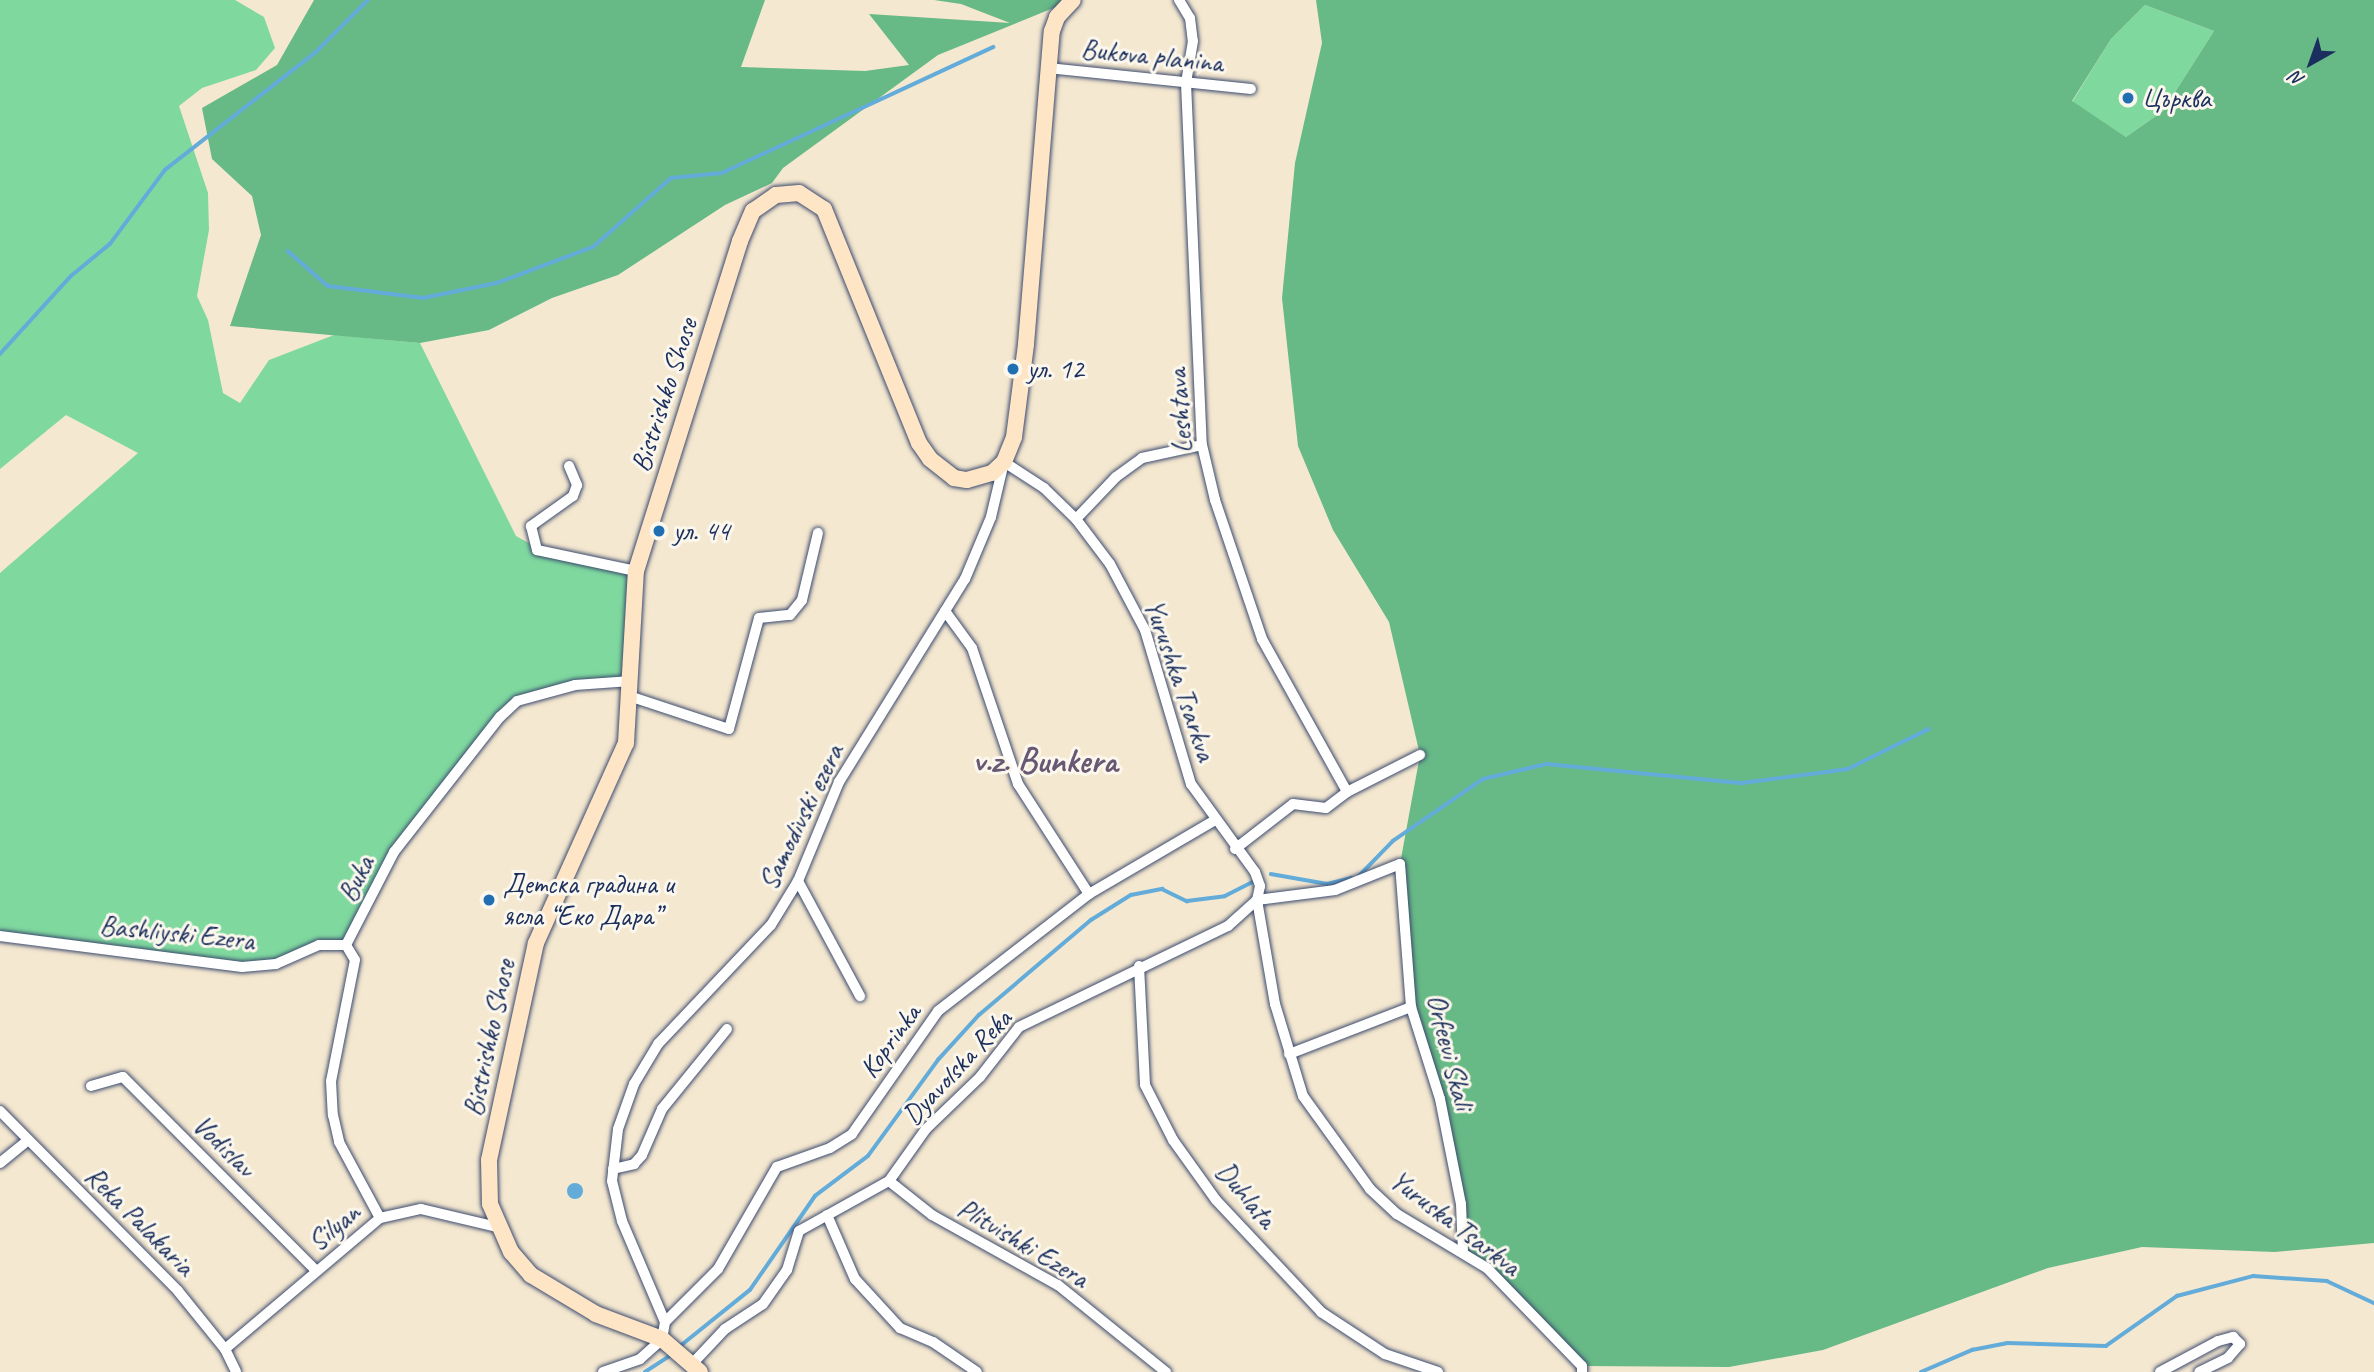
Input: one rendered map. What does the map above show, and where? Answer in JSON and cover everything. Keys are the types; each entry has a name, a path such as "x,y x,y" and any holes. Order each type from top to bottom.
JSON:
{"street":[{"path":"1004,462 1014,437 1026,344 1048,68 1057,17 1073,0"},
{"name":"Leshtava","path":"1179,0 1190,18 1193,41 1186,83 1202,445 1215,499 1262,639 1347,792"},
{"name":"Bukova planina","path":"1048,68 1251,89"},
{"name":"Bistrishko Shose","path":"697,1367 662,1339 558,1294 531,1275 497,1227 490,1204 489,1160 529,970 549,913 621,761 632,689 630,612 636,571 743,233 753,211 776,195 799,193 824,209 919,443 930,459 954,478 967,480 992,473 1004,462"},
{"path":"1076,519 1116,477 1142,458 1202,445"},
{"name":"Yurushka Tsarkva","path":"1004,462 1044,488 1076,519 1110,564 1145,630 1192,784 1234,849 1255,872 1260,886 1257,900"},
{"name":"Samodivski ezera","path":"665,1322 622,1221 613,1169 618,1129 646,1061 671,1027 771,925 798,881 839,782 965,579 992,517 1004,462"},
{"path":"569,466 577,485 573,496 531,526 537,550 636,571"},
{"path":"632,689 729,729 759,618 790,615 802,600 818,533"},
{"path":"945,611 972,648 1018,784 1089,894"},
{"name":"Buka","path":"380,1218 339,1142 333,1115 331,1081 355,960 346,945 394,852 500,717 517,701 575,685 632,689"},
{"path":"1234,849 1270,817 1293,804 1326,808 1347,792 1420,755"},
{"name":"Koprinka","path":"665,1322 718,1269 777,1167 830,1148 852,1134 939,1011 1089,894 1215,820"},
{"name":"Orfeevi Skali","path":"1257,900 1335,890 1400,864 1411,1007 1443,1112 1461,1204 1463,1251"},
{"path":"798,881 860,996"},
{"name":"Dyavolska Reka","path":"697,1367 724,1329 763,1304 787,1270 799,1231 889,1181 926,1129 980,1077 1019,1027 1139,966 1227,926 1257,900"},
{"name":"Yuruska Tsarkva","path":"1257,900 1275,1004 1303,1096 1370,1189 1397,1214 1463,1251 1487,1268 1582,1366 1582,1372"},
{"name":"Bashliyski Ezera","path":"0,936 242,967 276,964 319,945 346,945"},
{"name":"Duhlata","path":"1139,966 1145,1084 1173,1140 1216,1200 1321,1312 1385,1354 1438,1372"},
{"path":"1289,1054 1411,1007"},
{"path":"613,1169 634,1164 642,1155 662,1109 727,1029"},
{"name":"Vodislav","path":"90,1086 123,1077 316,1271"},
{"name":"Reka Palakaria","path":"0,1111 177,1291 225,1349 236,1372"},
{"path":"0,1163 27,1141"},
{"name":"Plitvishki Ezera","path":"889,1181 932,1215 1058,1284 1166,1372"},
{"name":"Silyan","path":"225,1349 380,1218 421,1209 497,1227"},
{"path":"827,1215 855,1279 901,1328 933,1342 977,1372"},
{"path":"603,1372 640,1359 662,1339 665,1322"},
{"path":"2160,1372 2218,1341 2233,1337 2240,1343 2228,1358 2199,1372"}],"green space":[{"path":"0,0 235,0 264,17 275,48 256,70 202,88 179,106 208,193 209,230 197,296 208,320 223,393 240,403 269,360 334,335 420,343 516,536 554,557 636,571 631,681 594,681 517,701 412,826 346,945 319,945 276,964 242,967 0,936 0,573 138,453 66,415 0,469"},
{"path":"314,0 765,0 741,67 865,71 909,65 869,14 1010,23 961,4 934,0 1073,0 938,55 783,168 772,183 725,205 618,275 552,298 489,330 420,343 230,326 261,235 252,196 212,159 202,108 277,65"},
{"path":"1316,0 2374,0 2374,1243 2275,1252 2142,1247 2048,1268 1823,1350 1729,1367 1582,1366 1463,1251 1461,1204 1411,1007 1400,864 1420,755 1389,622 1333,530 1298,446 1282,298 1295,163 1322,43","holes":["2145,5 2214,31 2163,111 2126,137 2072,101 2111,39"]},
{"path":"2145,5 2214,31 2163,111 2126,137 2072,102 2111,39"}],"water":[{"path":"575,1183 581,1185 581,1197 575,1199 569,1197 567,1191 569,1185"}],"waterway":[{"path":"0,354 71,276 110,244 165,170 316,52 368,0"},
{"path":"288,251 328,286 423,298 497,283 593,247 671,178 722,173 993,47"},
{"path":"1359,876 1393,841 1483,779 1547,764 1742,783 1848,769 1929,729"},
{"path":"1271,874 1327,884 1351,878"},
{"path":"679,1347 750,1290 815,1196 868,1156 938,1060 979,1015 1091,920 1131,895 1162,889 1187,901 1225,896 1253,882"},
{"path":"1921,1372 1972,1350 2007,1343 2106,1346 2177,1296 2253,1276 2327,1281 2374,1303"},
{"path":"645,1372 671,1355"}],"place":[{"name":"Църква","path":"2128,98"},
{"name":"ул. 12","path":"1013,369"},
{"name":"ул. 44","path":"659,531"},
{"name":"Детска градина и ясла “Еко Дара”","path":"489,900"}],"district":[{"name":"v.z. Bunkera","path":"1045,761"}]}
